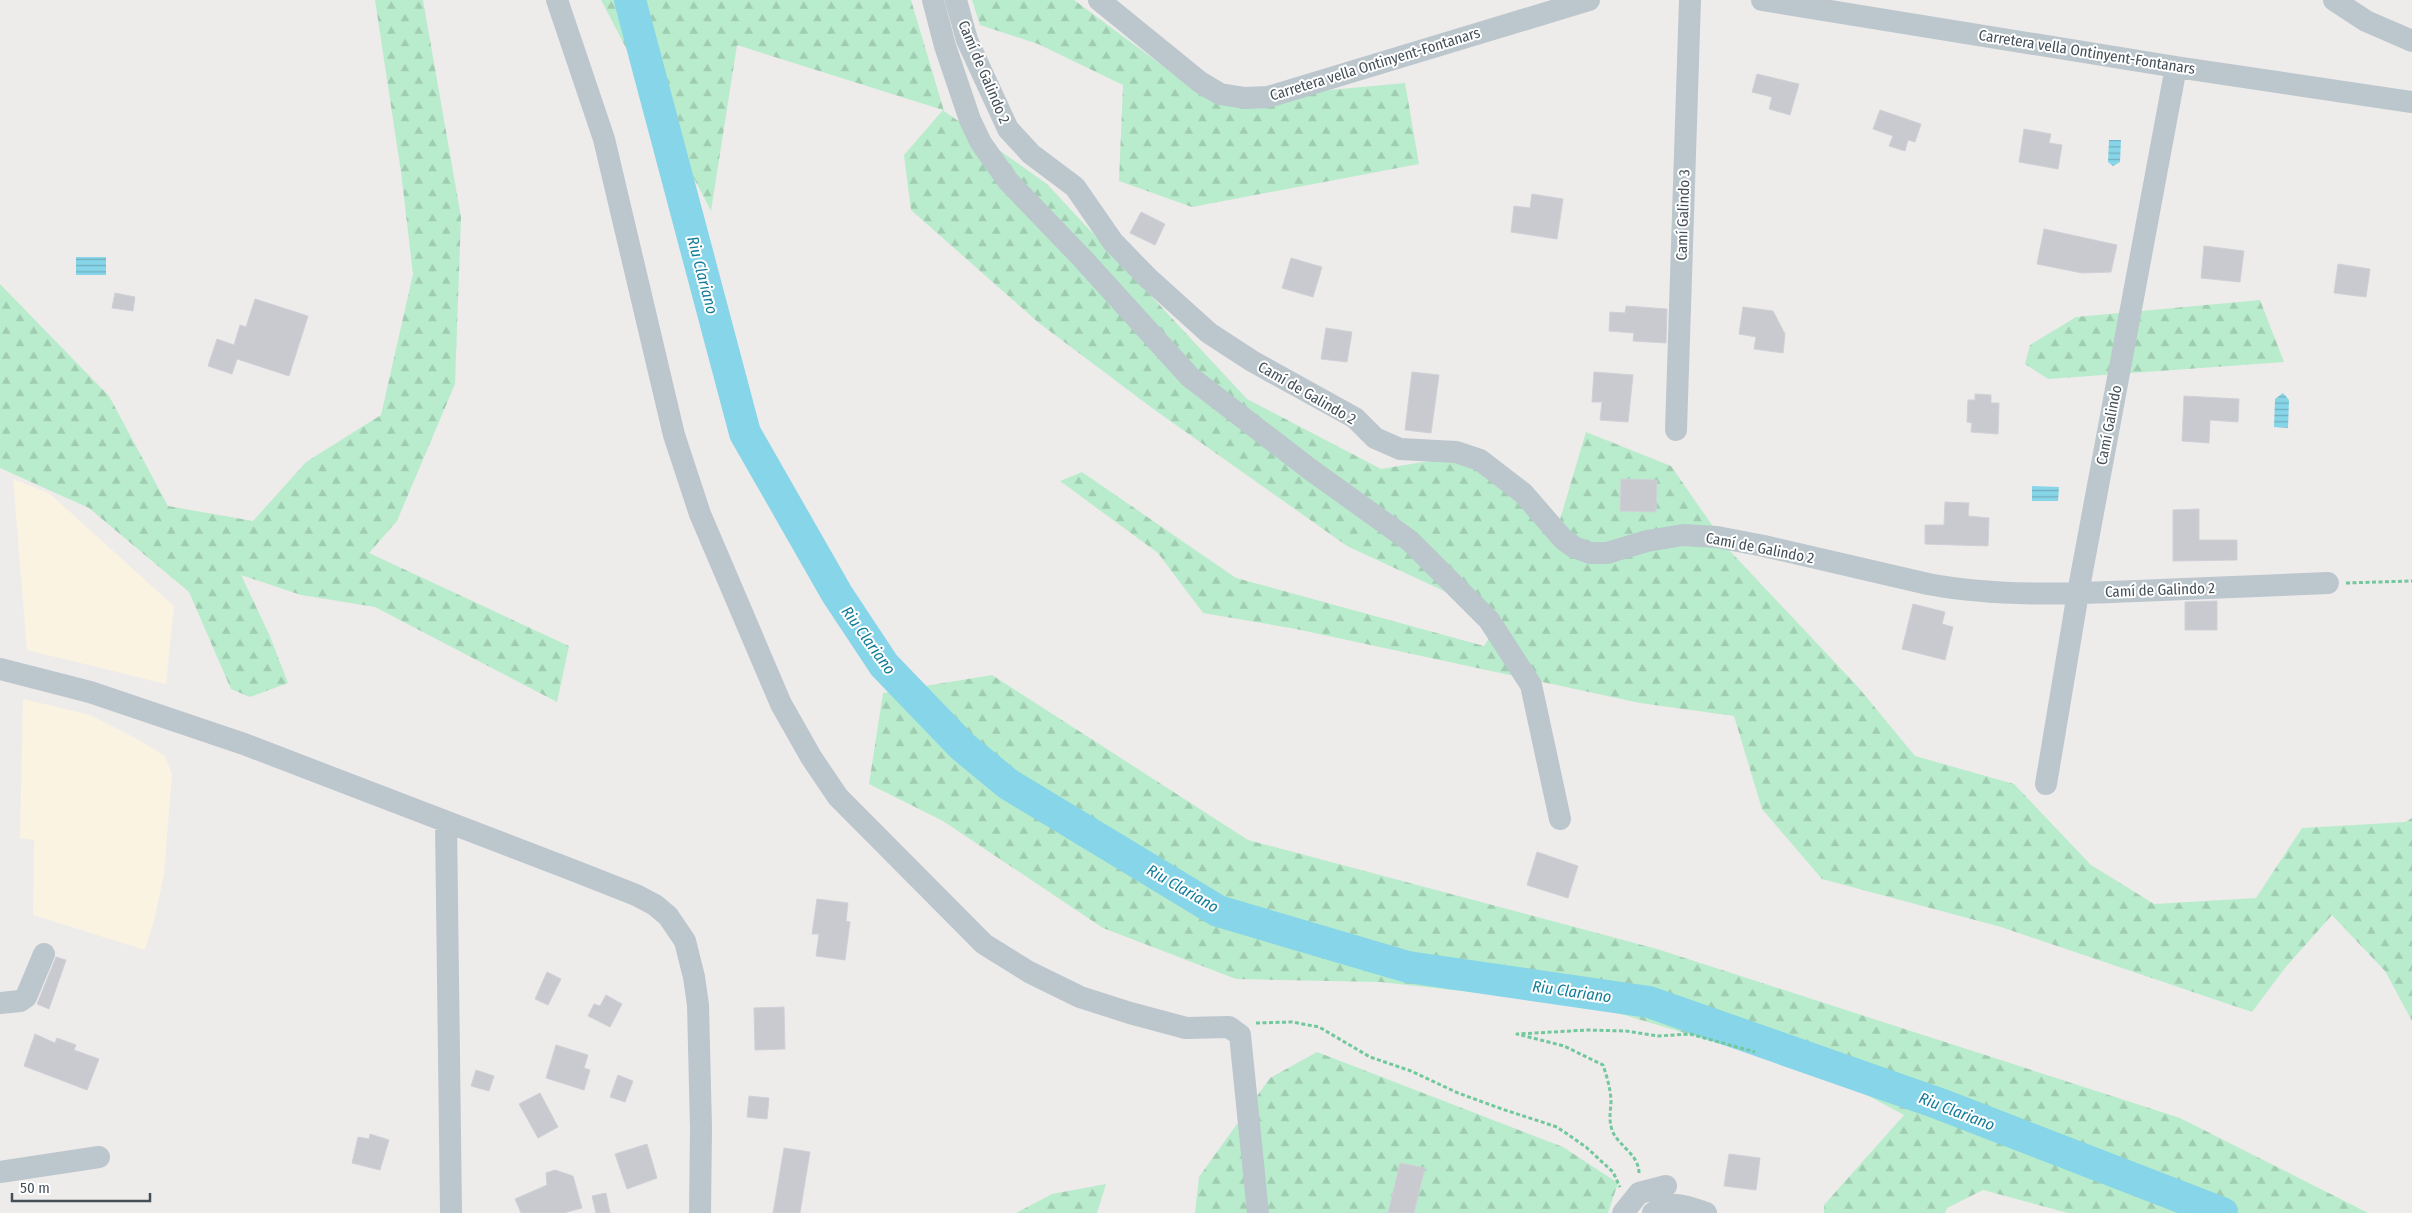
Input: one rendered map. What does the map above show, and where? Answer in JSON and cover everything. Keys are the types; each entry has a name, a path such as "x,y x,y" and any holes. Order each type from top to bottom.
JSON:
{"street":[{"path":"557,0 604,139 674,435 700,514 781,704 811,757 838,797 984,944 1029,972 1080,997 1130,1014 1186,1028 1229,1027 1240,1035 1258,1213"},
{"path":"933,0 945,46 970,120 981,143 1008,181 1083,259 1190,378 1303,464 1410,541 1489,620 1531,685 1560,819"},
{"name":"Camí de Galindo 2","path":"956,0 967,40 1008,129 1036,159 1075,188 1113,242 1180,308 1209,333 1231,348 1355,418 1375,438 1400,449 1456,452 1480,460 1523,493 1563,540 1574,547 1590,553 1607,554 1647,541 1674,537 1717,537 1952,589 2012,593 2078,593 2328,583"},
{"name":"Carretera vella Ontinyent-Fontanars","path":"1099,0 1200,82 1220,94 1245,98 1268,98 1590,0"},
{"name":"Camí Galindo 3","path":"1676,430 1690,0"},
{"name":"Carretera vella Ontinyent-Fontanars","path":"1762,0 2176,67 2412,102"},
{"path":"2334,0 2366,21 2412,41"},
{"name":"Camí Galindo","path":"2046,784 2078,593 2176,67"},
{"path":"0,669 90,692 244,744 636,895 655,905 668,916 678,929 690,954 698,1005 701,1128 700,1213"},
{"path":"446,822 451,1213"},
{"path":"0,1004 20,1001 26,997 44,954"},
{"path":"0,1172 86,1161 99,1157"},
{"path":"1630,1204 1666,1186"},
{"path":"1653,1213 1663,1206 1683,1205 1706,1213"}],"path":[{"path":"2328,583 2412,581"},
{"path":"1235,1032 1250,1024 1292,1022 1319,1027 1370,1057 1411,1071 1484,1102 1557,1126 1586,1147 1613,1172 1630,1204"},
{"path":"1630,1204 1639,1167 1626,1146 1613,1133 1608,1116 1611,1103 1603,1065 1564,1046 1517,1034 1588,1030 1626,1031 1658,1036 1690,1034 1754,1052"}],"shaded area":[{"path":"13,479 49,493 174,606 166,684 27,650"},
{"path":"23,699 90,715 139,740 165,756 172,774 164,875 154,921 145,950 33,915 34,840 20,838"}],"green space":[{"path":"375,0 423,0 461,217 455,384 397,521 369,553 569,646 557,702 375,607 301,595 241,575 269,634 288,683 250,697 231,689 189,592 89,508 0,468 0,284 109,396 168,506 253,521 306,462 381,415 413,274 401,172"},
{"path":"601,0 911,0 944,111 1047,184 1247,399 1381,469 1459,456 1556,533 1586,432 1671,466 1730,551 1858,687 1915,756 2014,784 2091,865 2154,904 2256,898 2302,828 2405,822 2412,818 2412,1021 2385,971 2332,915 2285,968 2252,1012 2001,927 1822,879 1762,809 1734,716 1640,703 1296,629 1203,613 1158,553 1060,481 1082,472 1236,578 1484,646 1502,618 1347,546 1152,408 1039,323 911,210 904,155 943,110 737,45 711,211"},
{"path":"972,0 1074,0 1210,101 1405,83 1419,164 1192,207 1119,181 1123,85 1038,44 980,25"},
{"path":"2260,300 2284,362 2048,379 2025,364 2030,345 2076,317"},
{"path":"992,675 1248,840 1657,949 2180,1118 2368,1213 2068,1213 1983,1190 1947,1208 1945,1213 1824,1213 1824,1205 1904,1115 1835,1078 1591,1005 1380,982 1236,979 1103,928 943,821 869,784 883,693"},
{"path":"1317,1052 1563,1147 1618,1183 1608,1213 1195,1213 1199,1177 1270,1078"},
{"path":"1106,1184 1097,1213 1016,1213 1052,1194"}],"water":[{"path":"2109,140 2121,140 2120,162 2113,166 2108,162"},
{"path":"76,257 106,257 106,275 76,275"},
{"path":"2283,393 2289,400 2288,428 2274,427 2275,399"},
{"path":"2032,486 2059,487 2058,501 2032,501"}],"building":[{"path":"1757,74 1799,84 1790,115 1769,109 1772,97 1752,92"},
{"path":"1880,110 1921,124 1915,142 1908,140 1905,151 1889,146 1893,136 1873,129"},
{"path":"2024,129 2051,134 2049,143 2062,145 2058,169 2019,162"},
{"path":"1532,194 1563,199 1557,239 1511,232 1514,206 1530,208"},
{"path":"1141,212 1165,224 1155,245 1130,233"},
{"path":"2044,229 2117,245 2111,272 2082,273 2037,264"},
{"path":"2204,246 2244,251 2240,282 2201,278"},
{"path":"1291,258 1322,267 1313,297 1282,288"},
{"path":"2338,264 2370,269 2366,297 2334,293"},
{"path":"115,293 135,297 133,311 112,308"},
{"path":"255,299 308,316 289,376 237,359 232,374 208,366 217,339 234,345 240,325 246,327"},
{"path":"1626,306 1667,309 1666,343 1633,341 1634,333 1609,331 1610,312 1625,313"},
{"path":"1743,307 1773,311 1785,334 1783,353 1754,349 1756,337 1739,334"},
{"path":"1326,328 1352,332 1347,362 1321,359"},
{"path":"1412,372 1439,375 1431,433 1405,430"},
{"path":"1594,372 1633,375 1628,422 1600,420 1602,402 1592,402"},
{"path":"1975,394 1991,395 1991,403 1999,403 1998,434 1971,432 1972,423 1967,422 1968,400 1975,400"},
{"path":"2184,396 2239,399 2238,422 2210,420 2209,443 2182,441"},
{"path":"1621,479 1657,480 1656,512 1620,511"},
{"path":"1945,502 1969,503 1968,516 1989,518 1988,546 1925,544 1925,525 1944,525"},
{"path":"2199,509 2199,540 2237,540 2237,560 2173,561 2173,510"},
{"path":"2217,601 2217,630 2185,630 2185,602"},
{"path":"1913,604 1945,612 1942,624 1953,627 1945,660 1902,649"},
{"path":"1537,852 1578,866 1568,898 1527,885"},
{"path":"817,899 848,903 846,921 850,922 845,960 816,956 819,934 812,934"},
{"path":"56,957 66,960 49,1009 37,1004"},
{"path":"547,972 561,979 548,1005 535,999"},
{"path":"606,995 622,1004 610,1027 588,1016 594,1004 600,1006"},
{"path":"784,1007 785,1049 755,1050 754,1008"},
{"path":"35,1034 55,1043 57,1038 76,1045 74,1050 99,1059 87,1090 24,1066"},
{"path":"556,1045 588,1055 584,1068 590,1070 584,1090 546,1078"},
{"path":"476,1070 494,1076 489,1091 471,1086"},
{"path":"618,1075 633,1081 625,1102 610,1097"},
{"path":"540,1093 558,1127 538,1138 519,1104"},
{"path":"749,1096 769,1098 767,1119 747,1117"},
{"path":"370,1134 389,1140 380,1170 352,1163 358,1137 369,1139"},
{"path":"647,1144 657,1178 627,1189 615,1154"},
{"path":"784,1148 810,1152 800,1213 773,1213"},
{"path":"1729,1154 1760,1158 1756,1190 1724,1186"},
{"path":"1400,1163 1425,1168 1414,1213 1388,1213"},
{"path":"555,1170 573,1176 582,1208 564,1213 521,1213 515,1199 547,1185 546,1173"},
{"path":"606,1193 610,1213 596,1213 592,1196"}],"waterway":[{"name":"Riu Clariano","path":"630,0 745,433 837,594 884,665 962,746 1008,784 1218,911 1408,967 1649,1002 1940,1104 2222,1213"}]}
